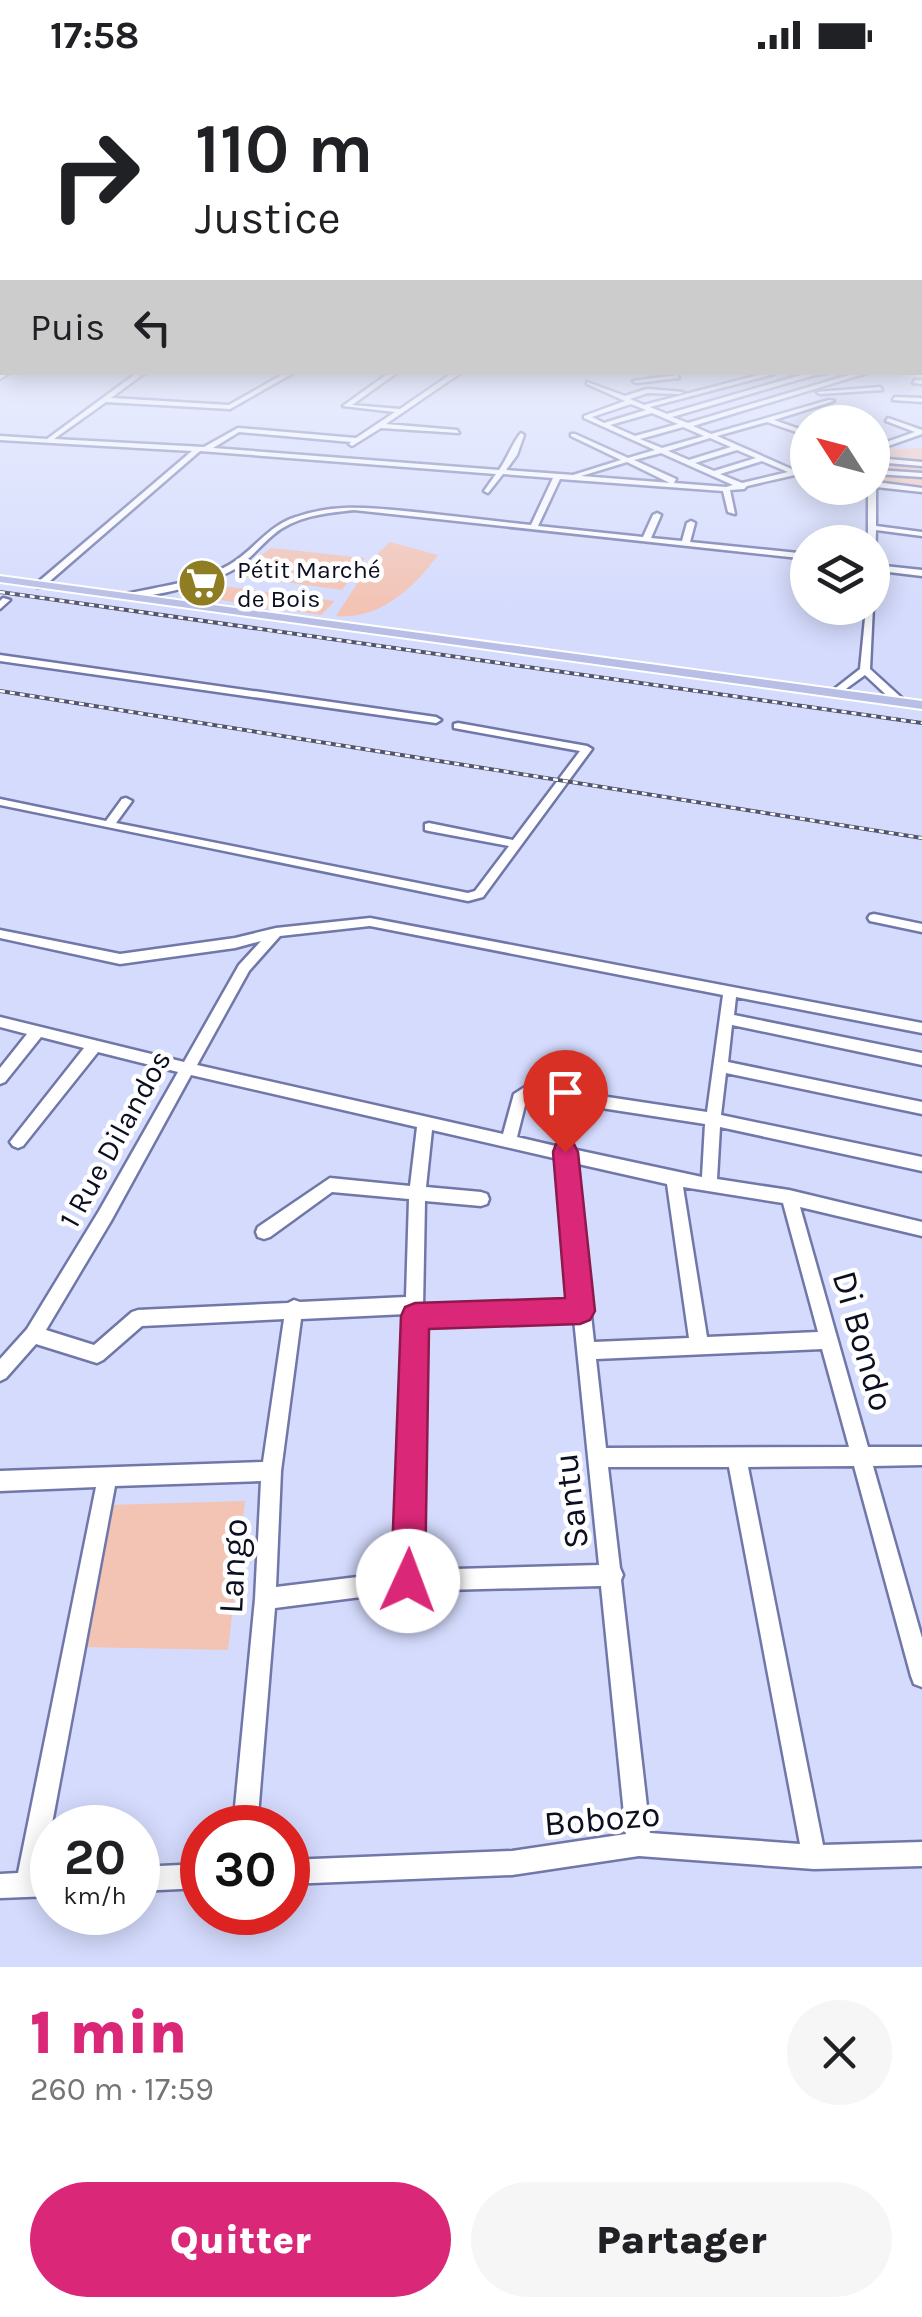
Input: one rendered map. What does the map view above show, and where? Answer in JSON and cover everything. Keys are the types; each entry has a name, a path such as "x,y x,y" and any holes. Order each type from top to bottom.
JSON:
{"main road":[{"path":"0,580 135,595 922,705"}],"street":[{"path":"49,439 57,434"},
{"path":"40,585 202,449 229,434"},
{"path":"270,434 354,440"},
{"path":"340,461 354,440 367,434"},
{"path":"573,434 682,486"},
{"path":"626,434 744,487"},
{"path":"636,438 654,434"},
{"path":"703,434 790,470"},
{"path":"534,526 562,478 718,434"},
{"path":"890,450 919,434"},
{"path":"488,492 521,435"},
{"path":"0,438 202,449 726,489 790,475"},
{"path":"690,462 736,448"},
{"path":"714,473 762,458"},
{"path":"890,461 922,464"},
{"path":"890,464 922,475"},
{"path":"890,486 922,490"},
{"path":"726,489 732,512"},
{"path":"135,595 228,569 248,558 275,530 322,512 376,508 790,555"},
{"path":"646,538 657,515"},
{"path":"686,544 691,523"},
{"path":"890,530 922,534"},
{"path":"890,568 922,572"},
{"path":"135,595 156,579"},
{"path":"834,694 866,670 869,625"},
{"path":"0,658 436,720"},
{"path":"866,670 900,702"},
{"path":"0,802 468,896 486,888 586,748 458,726"},
{"path":"109,825 126,802"},
{"path":"429,827 517,844"},
{"path":"874,918 922,928"},
{"path":"0,934 120,960 234,943 276,932 370,922 922,1028"},
{"name":"1 Rue Dilandos","path":"0,1372 34,1335 244,968 276,932"},
{"path":"234,943 244,968"},
{"path":"709,1186 712,1119 730,992"},
{"path":"727,1019 922,1059"},
{"path":"0,1022 674,1179 789,1197 921,1231"},
{"path":"0,1078 38,1031"},
{"path":"18,1142 94,1045"},
{"path":"721,1066 922,1108"},
{"path":"509,1139 519,1098 528,1091 712,1119 922,1164"},
{"path":"408,1581 417,1195 426,1120"},
{"name":"Santu","path":"565,1152 639,1844"},
{"path":"674,1179 699,1344"},
{"path":"264,1232 330,1185 481,1199"},
{"name":"Di Bondo","path":"789,1197 922,1676"},
{"path":"34,1335 98,1354 138,1318 294,1308 580,1311"},
{"name":"Lango","path":"247,1805 265,1599 270,1470 294,1308"},
{"path":"588,1352 829,1340"},
{"path":"736,1456 814,1857"},
{"path":"598,1458 922,1456"},
{"path":"0,1481 270,1470"},
{"path":"53,1805 107,1479"},
{"path":"265,1599 408,1581 613,1575"},
{"name":"Bobozo","path":"310,1871 512,1863 639,1844 814,1857 922,1854"},
{"path":"0,1886 30,1885"}],"shaded area":[{"path":"922,448 922,488 890,484 890,449"},
{"path":"390,542 438,555 407,590 381,607 352,616 336,616 375,556"},
{"path":"271,548 365,558 342,590 234,575"},
{"path":"208,584 335,601 321,615 194,596"},
{"path":"245,1501 228,1650 81,1647 108,1505"}],"railway":[{"path":"0,592 922,723"},
{"path":"0,691 922,838"}],"place":[{"name":"Pétit Marché de Bois","path":"202,583"}],"route":[{"path":"408,1581 415,1316 580,1311 565,1152"}]}
